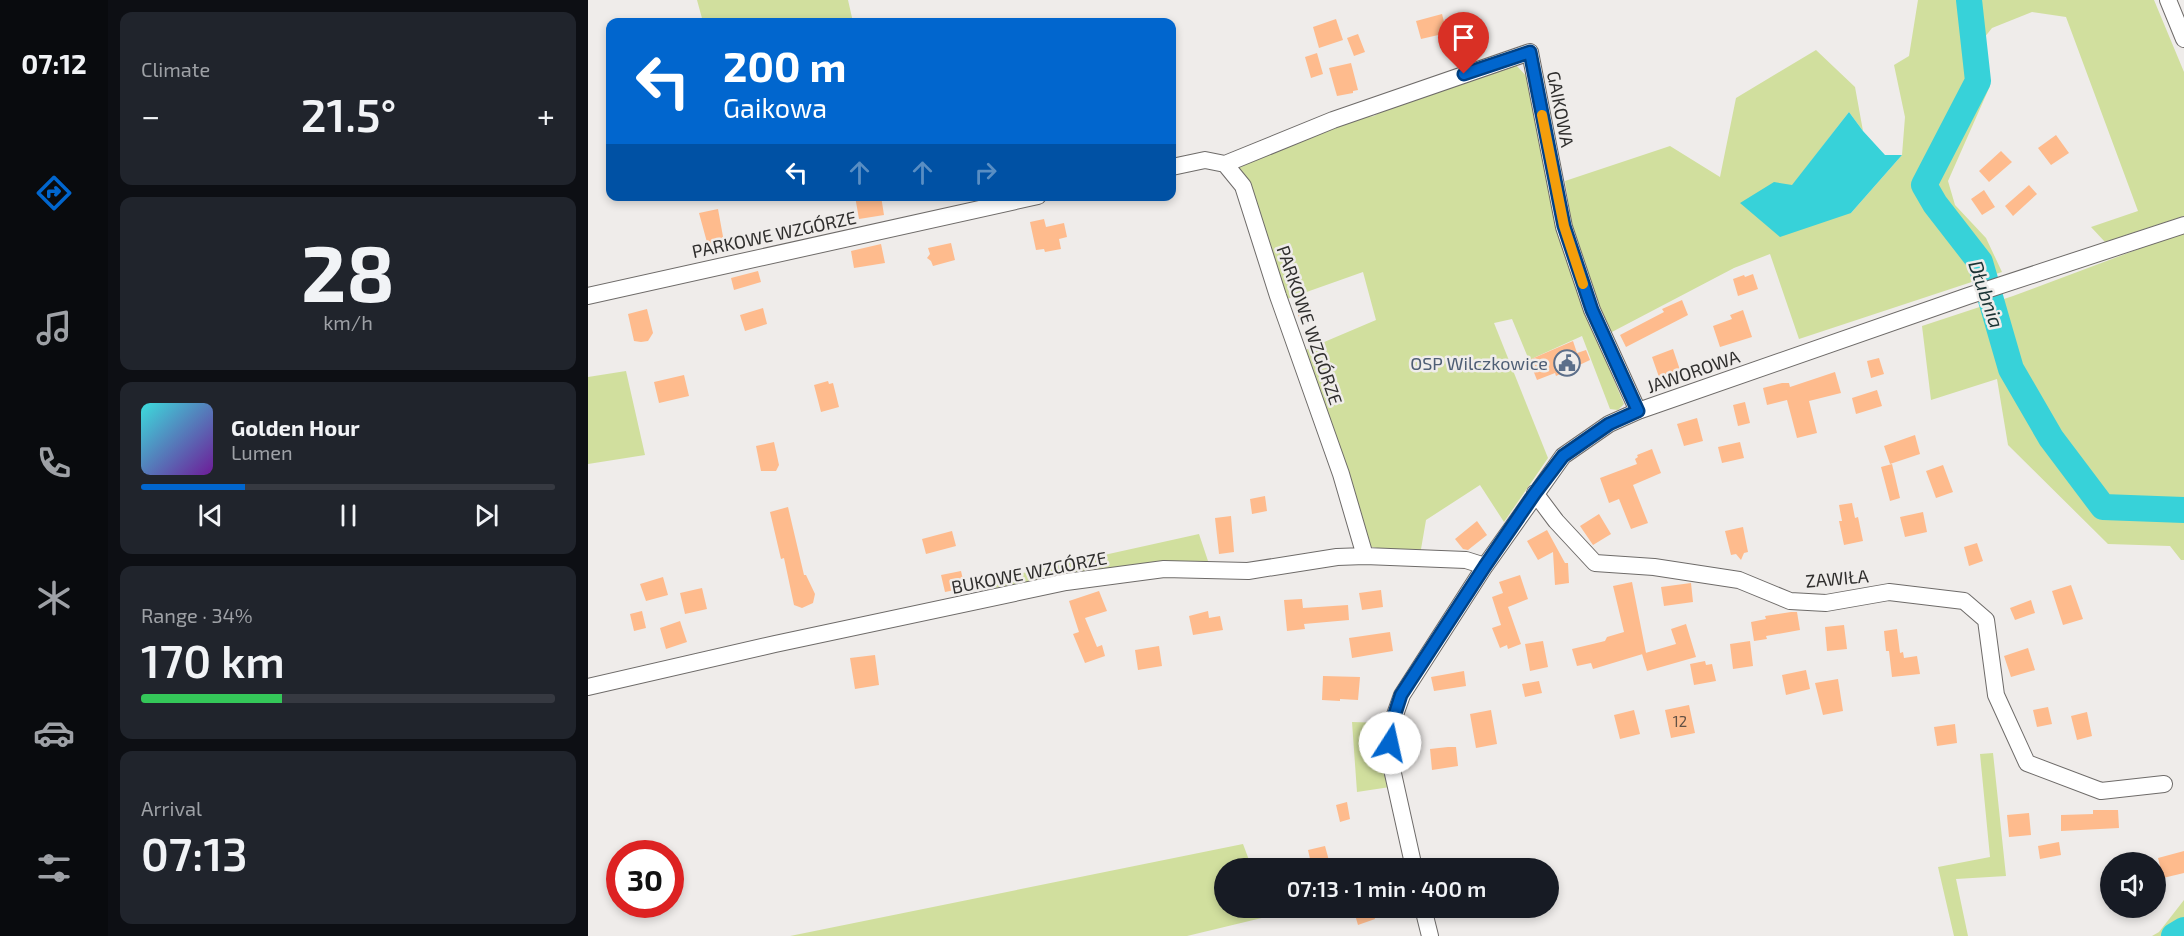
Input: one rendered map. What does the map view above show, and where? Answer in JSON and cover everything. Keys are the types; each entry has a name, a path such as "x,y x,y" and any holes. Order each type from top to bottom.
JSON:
{"street":[{"path":"2168,0 2184,39"},
{"name":"GAIKOWA","path":"1225,164 1334,120 1530,52 1564,226 1592,310 1638,411"},
{"path":"1176,166 1205,160 1225,164"},
{"name":"PARKOWE WZGÓRZE","path":"1225,164 1243,186 1278,296 1341,474 1365,556"},
{"name":"PARKOWE WZGÓRZE","path":"588,296 1016,201"},
{"name":"JAWOROWA","path":"1412,858 1389,760 1391,726 1401,695 1485,566 1563,456 1609,424 1638,411 1968,296 2184,225"},
{"name":"ZAWIŁA","path":"1535,493 1556,521 1595,563 1654,567 1729,579 1790,601 1826,603 1889,592 1964,601 1986,620 1996,695 2027,763 2101,791 2164,784"},
{"name":"BUKOWE WZGÓRZE","path":"588,687 1066,582 1164,569 1248,571 1337,557 1466,560 1485,566"},
{"path":"1426,918 1430,936"}],"green space":[{"path":"697,0 848,0 852,18 702,18"},
{"path":"1918,0 2154,0 2184,72 2184,216 2105,242 2091,227 2138,211 2066,17 2032,12 1992,28 1984,38 1990,86 1948,181 1955,205 1986,238 2002,272 1799,339 1770,254 1734,268 1610,333 1585,274 1573,232 1565,181 1670,146 1720,177 1736,98 1816,50 1855,87 1863,131 1849,112 1792,186 1851,213 1902,155 1905,117 1894,65 1909,56"},
{"path":"1516,65 1528,78 1579,297 1624,404 1618,410 1610,409 1582,336 1529,360 1512,319 1494,323 1548,458 1504,522 1480,485 1426,520 1420,555 1371,547 1303,351 1376,320 1363,272 1284,300 1258,215 1239,166 1349,120 1374,116 1389,107"},
{"path":"2184,232 2184,560 2181,560 2170,546 2108,544 2008,445 1997,379 1931,400 1922,326 2013,296"},
{"path":"626,371 645,455 588,464 588,377"},
{"path":"1199,534 1209,564 1090,572 993,588 991,580"},
{"path":"1352,722 1385,723 1380,748 1390,787 1357,792"},
{"path":"1993,753 2006,876 1956,879 1968,936 1954,936 1938,867 1990,857 1980,754"},
{"path":"1243,844 1248,858 1214,858 1214,918 1262,918 1187,936 790,936"},
{"path":"2184,900 2184,936 2152,936 2159,932"}],"water":[{"path":"1849,112 1885,155 1902,155 1851,213 1780,237 1740,203 1774,182 1792,185"}],"building":[{"path":"1442,14 1447,33 1421,39 1416,21"},
{"path":"1336,19 1343,40 1319,48 1313,27"},
{"path":"1358,34 1365,52 1354,56 1347,38"},
{"path":"1317,53 1323,74 1311,78 1305,57"},
{"path":"1351,63 1358,90 1337,96 1329,68"},
{"path":"2056,135 2069,153 2051,165 2038,148"},
{"path":"2001,151 2012,162 1989,182 1979,171"},
{"path":"2029,185 2037,194 2013,216 2005,206"},
{"path":"1984,190 1995,207 1982,215 1971,199"},
{"path":"856,201 882,201 884,215 859,219"},
{"path":"718,209 724,242 708,246 699,213"},
{"path":"1044,219 1046,227 1064,223 1067,237 1059,239 1061,249 1045,252 1044,249 1036,250 1030,222"},
{"path":"951,243 955,260 933,266 927,258 930,254 928,248"},
{"path":"881,244 885,263 854,268 851,251"},
{"path":"758,271 761,282 734,290 731,278"},
{"path":"1753,274 1758,289 1738,296 1733,279"},
{"path":"1682,300 1688,315 1626,347 1620,335 1664,312 1662,309"},
{"path":"1309,302 1314,320 1301,324 1295,306"},
{"path":"763,308 767,324 745,331 740,315"},
{"path":"647,309 653,333 648,341 634,341 628,314"},
{"path":"1743,310 1752,337 1720,347 1713,326 1732,319 1730,315"},
{"path":"1573,341 1577,353 1586,350 1590,360 1556,376 1555,373 1537,380 1529,360"},
{"path":"1673,349 1680,370 1659,377 1652,357"},
{"path":"1879,358 1884,374 1871,378 1867,361"},
{"path":"1835,372 1841,393 1809,401 1817,433 1797,438 1787,400 1767,405 1763,388 1782,383 1789,383 1790,387"},
{"path":"684,375 689,396 659,403 654,382"},
{"path":"828,381 829,384 833,383 839,407 821,412 814,385"},
{"path":"1877,390 1882,406 1856,414 1852,398"},
{"path":"1745,402 1750,423 1738,426 1733,405"},
{"path":"1697,418 1703,441 1684,446 1677,424"},
{"path":"1915,435 1920,454 1890,464 1884,446"},
{"path":"774,442 779,465 776,471 761,471 756,446"},
{"path":"1740,442 1744,458 1722,463 1718,447"},
{"path":"1652,449 1661,473 1633,485 1648,523 1631,529 1619,499 1609,503 1600,478 1637,464 1635,459 1637,455"},
{"path":"1892,464 1900,498 1890,501 1881,467"},
{"path":"1943,465 1953,492 1936,498 1926,471"},
{"path":"1265,496 1267,511 1252,514 1250,499"},
{"path":"1852,503 1855,518 1858,517 1863,541 1844,545 1839,521 1842,521 1839,505"},
{"path":"788,507 804,575 815,594 813,603 802,608 794,605 784,558 781,559 770,512"},
{"path":"1923,512 1927,532 1905,537 1900,517"},
{"path":"1599,514 1611,534 1593,545 1580,526"},
{"path":"1231,516 1234,552 1219,554 1215,518"},
{"path":"1477,521 1487,535 1468,550 1463,549 1455,539"},
{"path":"1743,527 1748,552 1744,553 1741,560 1736,554 1731,555 1725,531"},
{"path":"1547,530 1565,563 1568,563 1569,583 1555,585 1553,552 1538,560 1527,541"},
{"path":"952,531 956,546 926,554 922,539"},
{"path":"1977,543 1983,561 1969,566 1964,547"},
{"path":"961,571 965,588 945,592 941,575"},
{"path":"1520,575 1528,599 1508,607 1521,644 1508,649 1507,645 1500,648 1492,628 1501,625 1492,597 1503,593 1499,582"},
{"path":"663,577 668,595 646,601 640,584"},
{"path":"1632,582 1646,653 1593,669 1591,663 1577,666 1572,649 1605,641 1607,637 1624,632 1613,586"},
{"path":"1691,583 1693,602 1664,606 1661,587"},
{"path":"2071,585 2083,619 2063,625 2052,591"},
{"path":"702,588 707,609 685,614 680,593"},
{"path":"1381,590 1383,607 1362,610 1359,593"},
{"path":"1099,591 1107,611 1085,618 1097,647 1102,645 1105,656 1085,663 1073,634 1079,632 1069,601"},
{"path":"1302,599 1303,608 1348,605 1349,620 1304,624 1305,629 1287,631 1284,600"},
{"path":"2031,600 2035,613 2015,620 2010,608"},
{"path":"642,611 646,628 634,631 630,614"},
{"path":"1208,611 1209,618 1220,616 1223,630 1193,635 1189,616"},
{"path":"1797,612 1800,630 1766,636 1767,639 1754,641 1751,622 1766,619 1765,616"},
{"path":"680,621 687,642 666,649 660,628"},
{"path":"1686,624 1696,657 1647,671 1642,654 1676,644 1671,629"},
{"path":"1844,625 1847,649 1827,651 1825,627"},
{"path":"1897,629 1900,653 1903,652 1904,658 1917,656 1920,674 1892,677 1884,631"},
{"path":"1390,632 1393,651 1352,658 1349,638"},
{"path":"1543,641 1548,667 1530,671 1525,644"},
{"path":"1750,641 1753,666 1733,669 1730,644"},
{"path":"1159,646 1162,666 1138,670 1135,650"},
{"path":"2028,648 2035,670 2011,677 2004,656"},
{"path":"875,655 879,685 855,689 850,658"},
{"path":"1705,661 1706,665 1712,664 1716,681 1694,685 1690,664"},
{"path":"1806,670 1810,689 1786,695 1782,675"},
{"path":"1464,671 1466,686 1434,691 1431,677"},
{"path":"1323,676 1360,677 1358,700 1322,700"},
{"path":"1838,679 1843,711 1823,715 1815,683"},
{"path":"1539,681 1542,693 1525,697 1522,684"},
{"path":"1689,705 1695,733 1671,738 1665,710"},
{"path":"2048,707 2052,724 2037,727 2033,710"},
{"path":"1491,710 1497,744 1476,748 1470,714"},
{"path":"1634,710 1640,734 1620,739 1614,715"},
{"path":"2087,712 2092,736 2077,740 2071,716"},
{"path":"1955,724 1957,743 1937,746 1934,727"},
{"path":"1456,747 1458,766 1432,770 1430,749"},
{"path":"1347,802 1350,819 1340,822 1336,805"},
{"path":"2093,810 2118,810 2119,828 2061,831 2061,815 2093,814"},
{"path":"2029,813 2031,835 2009,837 2007,815"},
{"path":"2059,842 2061,855 2040,859 2038,846"},
{"path":"1325,846 1328,858 1310,858 1308,850"},
{"path":"2184,851 2184,873 2166,877 2166,856"},
{"path":"1356,918 1375,918 1375,919 1358,925"}],"waterway":[{"name":"Dłubnia","path":"1969,0 1978,81 1924,185 1935,204 1980,262 2011,369 2051,438 2103,507 2184,510"},
{"name":"Dłubnia","path":"2174,936 2184,930"}],"slow traffic":[{"path":"1542,115 1564,226 1583,284"}],"place":[{"name":"OSP Wilczkowice","path":"1567,363"}],"route":[{"path":"1390,743 1391,726 1401,695 1535,493 1563,456 1609,424 1638,411 1592,310 1564,226 1530,52 1464,74"}]}
